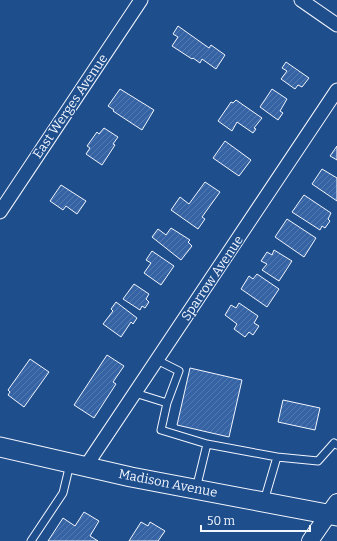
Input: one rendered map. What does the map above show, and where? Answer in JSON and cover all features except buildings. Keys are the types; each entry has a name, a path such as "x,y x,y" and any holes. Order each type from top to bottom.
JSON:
{"main road":[{"name":"Madison Avenue","path":"0,447 196,489 264,502 334,511"}],"street":[{"name":"East Werges Avenue","path":"0,212 141,0"},
{"path":"301,0 337,25"},
{"name":"Sparrow Avenue","path":"78,464 135,393 337,90"},
{"path":"310,541 334,511"}],"lane":[{"path":"157,360 179,371 167,403 161,430 207,444 277,457 318,461 334,443 337,445"},
{"path":"135,393 167,403"},
{"path":"196,489 207,444"},
{"path":"264,502 277,457"},
{"path":"31,541 63,493 78,464"}]}
